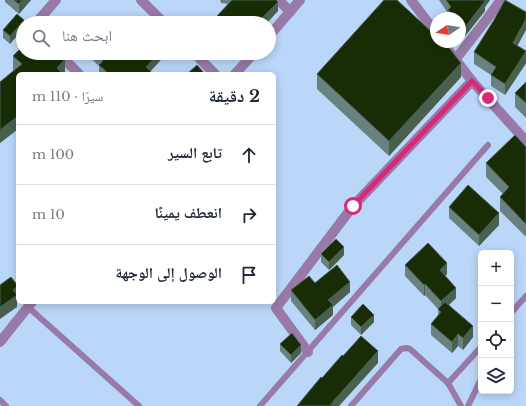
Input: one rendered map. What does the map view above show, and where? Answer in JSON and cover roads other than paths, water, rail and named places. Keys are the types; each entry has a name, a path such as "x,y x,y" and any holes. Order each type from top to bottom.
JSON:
{"street":[{"path":"42,16 56,0"},
{"path":"141,0 157,16"},
{"path":"279,0 290,12"},
{"path":"276,28 300,0"},
{"path":"411,0 430,25"},
{"path":"455,60 501,0"},
{"path":"446,48 472,81 526,142"},
{"path":"65,60 76,72"},
{"path":"201,60 213,72"},
{"path":"237,72 248,60"},
{"path":"308,352 276,308 353,206 472,81"},
{"path":"0,342 30,305"}],"lane":[{"path":"260,406 488,145"},
{"path":"514,310 526,296"},
{"path":"30,305 139,406"},
{"path":"351,406 402,349 406,348 410,349 448,383 461,406"},
{"path":"448,383 478,350"},
{"path":"468,406 478,385"},
{"path":"0,400 6,406"}]}
